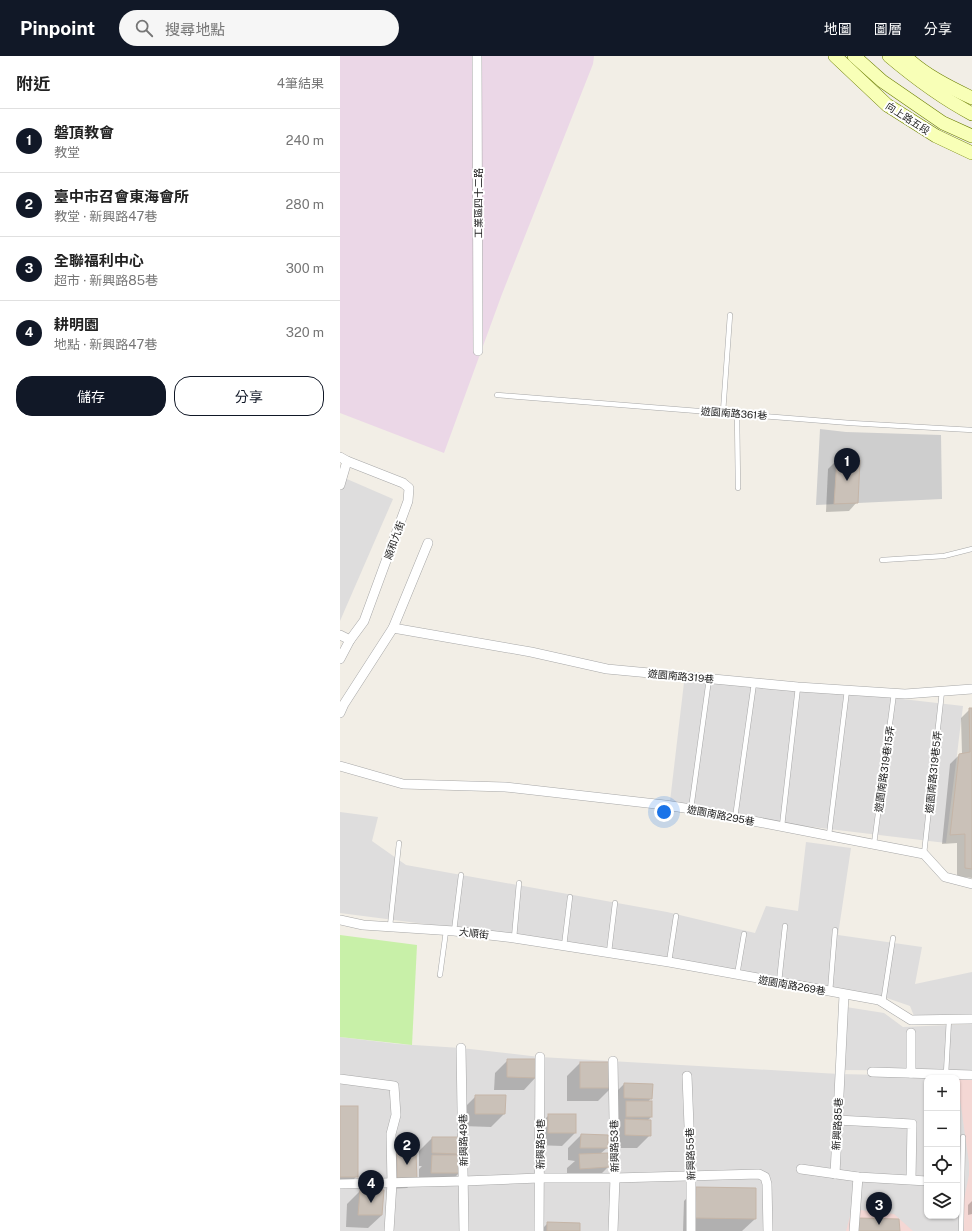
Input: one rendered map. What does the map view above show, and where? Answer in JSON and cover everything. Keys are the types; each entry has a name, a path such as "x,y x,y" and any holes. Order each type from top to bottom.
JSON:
{"main road":[{"name":"向上路五段","path":"835,56 887,105 936,136 972,153"},
{"name":"向上路五段","path":"854,56 882,81 943,123 972,136"},
{"path":"890,56 909,74 951,103 972,114"},
{"path":"905,56 930,75 972,98"}],"street":[{"name":"工業區四十二路","path":"477,56 478,351"},
{"path":"340,485 344,459"},
{"name":"順和九街","path":"340,659 350,640 364,621 408,501 409,488 403,483 344,459"},
{"path":"340,713 344,704 393,628 428,543"},
{"name":"遊園南路319巷","path":"393,628 531,652 607,669 798,687 906,694 972,689"},
{"path":"340,635 350,640"},
{"name":"遊園南路295巷","path":"340,766 403,784 505,787 665,805 924,854"},
{"path":"924,854 945,877 972,884"},
{"name":"大順街","path":"340,920 363,925 450,931 514,938 608,952"},
{"name":"遊園南路269巷","path":"608,952 878,1000 911,1020 972,1019"},
{"name":"新興路85巷","path":"835,1174 844,994"},
{"path":"911,1033 911,1073"},
{"name":"新興路49巷","path":"461,1048 464,1231"},
{"name":"新興路51巷","path":"539,1231 540,1057"},
{"name":"新興路53巷","path":"613,1061 615,1178 613,1231"},
{"path":"872,1072 972,1075"},
{"name":"新興路55巷","path":"688,1076 691,1231"},
{"path":"340,1079 394,1086 396,1115 391,1134 392,1182 389,1231"},
{"path":"837,1120 912,1124 911,1179"},
{"path":"800,1169 858,1177 924,1180"},
{"path":"340,1184 540,1178 615,1178 759,1174 765,1177 767,1184 768,1231"},
{"path":"854,1231 858,1177"}],"lane":[{"path":"723,412 730,315"},
{"name":"遊園南路361巷","path":"497,395 850,423 972,430"},
{"path":"737,413 738,488"},
{"path":"882,560 944,556 972,549"},
{"path":"690,809 709,678"},
{"path":"735,818 754,683"},
{"path":"782,826 798,687"},
{"path":"829,836 847,690"},
{"name":"遊園南路319巷5弄","path":"924,854 942,691"},
{"name":"遊園南路319巷15弄","path":"874,844 894,693"},
{"path":"390,926 399,843"},
{"path":"440,975 461,875"},
{"path":"514,938 519,883"},
{"path":"564,946 570,896"},
{"path":"608,952 615,903"},
{"path":"669,962 676,916"},
{"path":"778,983 785,926"},
{"path":"830,992 835,930"},
{"path":"737,975 744,934"},
{"path":"883,1003 893,938"},
{"path":"946,1074 949,1019"},
{"path":"961,1231 963,1138"}],"shaded area":[{"path":"340,56 594,56 593,64 502,294 444,453 340,413"},
{"path":"820,429 846,432 941,435 942,499 816,505"},
{"path":"340,476 393,499 340,621"},
{"path":"685,674 963,706 946,843 669,810"},
{"path":"340,812 378,817 372,841 406,865 667,912 755,933 766,906 798,911 806,842 851,848 838,935 922,947 915,984 972,972 972,1014 914,1016 910,1006 881,996 518,936 340,913"},
{"path":"846,1007 884,1013 903,1027 972,1024 972,1071 840,1070"},
{"path":"340,1037 540,1057 839,1074 924,1076 924,1219 960,1219 960,1077 972,1077 972,1231 340,1231"},
{"path":"972,1076 972,1231 963,1231 963,1204 969,1175 969,1163 960,1099 960,1078"},
{"path":"852,1209 894,1214 913,1231 846,1231"}],"green space":[{"path":"340,935 417,945 412,1045 340,1037"}],"building":[{"path":"837,459 860,460 858,503 834,504"},
{"path":"969,708 972,708 972,869 965,868 965,834 950,835 959,754 970,752"},
{"path":"507,1059 538,1059 537,1078 507,1077"},
{"path":"580,1062 612,1062 612,1088 580,1088"},
{"path":"624,1083 653,1084 652,1099 624,1098"},
{"path":"475,1095 506,1095 505,1114 475,1114"},
{"path":"626,1101 652,1101 652,1117 626,1117"},
{"path":"340,1106 358,1106 358,1177 340,1177"},
{"path":"548,1114 576,1114 576,1133 548,1133"},
{"path":"625,1119 651,1120 651,1136 625,1135"},
{"path":"581,1134 608,1135 608,1148 580,1148"},
{"path":"432,1137 461,1137 461,1154 432,1153"},
{"path":"397,1150 416,1151 417,1180 397,1180"},
{"path":"608,1153 609,1167 580,1169 579,1154"},
{"path":"432,1155 460,1155 460,1173 431,1173"},
{"path":"696,1187 756,1188 756,1219 695,1218"},
{"path":"360,1190 384,1190 382,1215 358,1215"},
{"path":"857,1218 899,1219 900,1231 858,1231"},
{"path":"547,1222 580,1223 580,1231 547,1231"}],"place":[{"name":"磐頂教會","path":"847,481"},
{"name":"臺中市召會東海會所","path":"407,1165"},
{"name":"耕明園","path":"371,1203"},
{"name":"全聯福利中心","path":"879,1225"}]}
